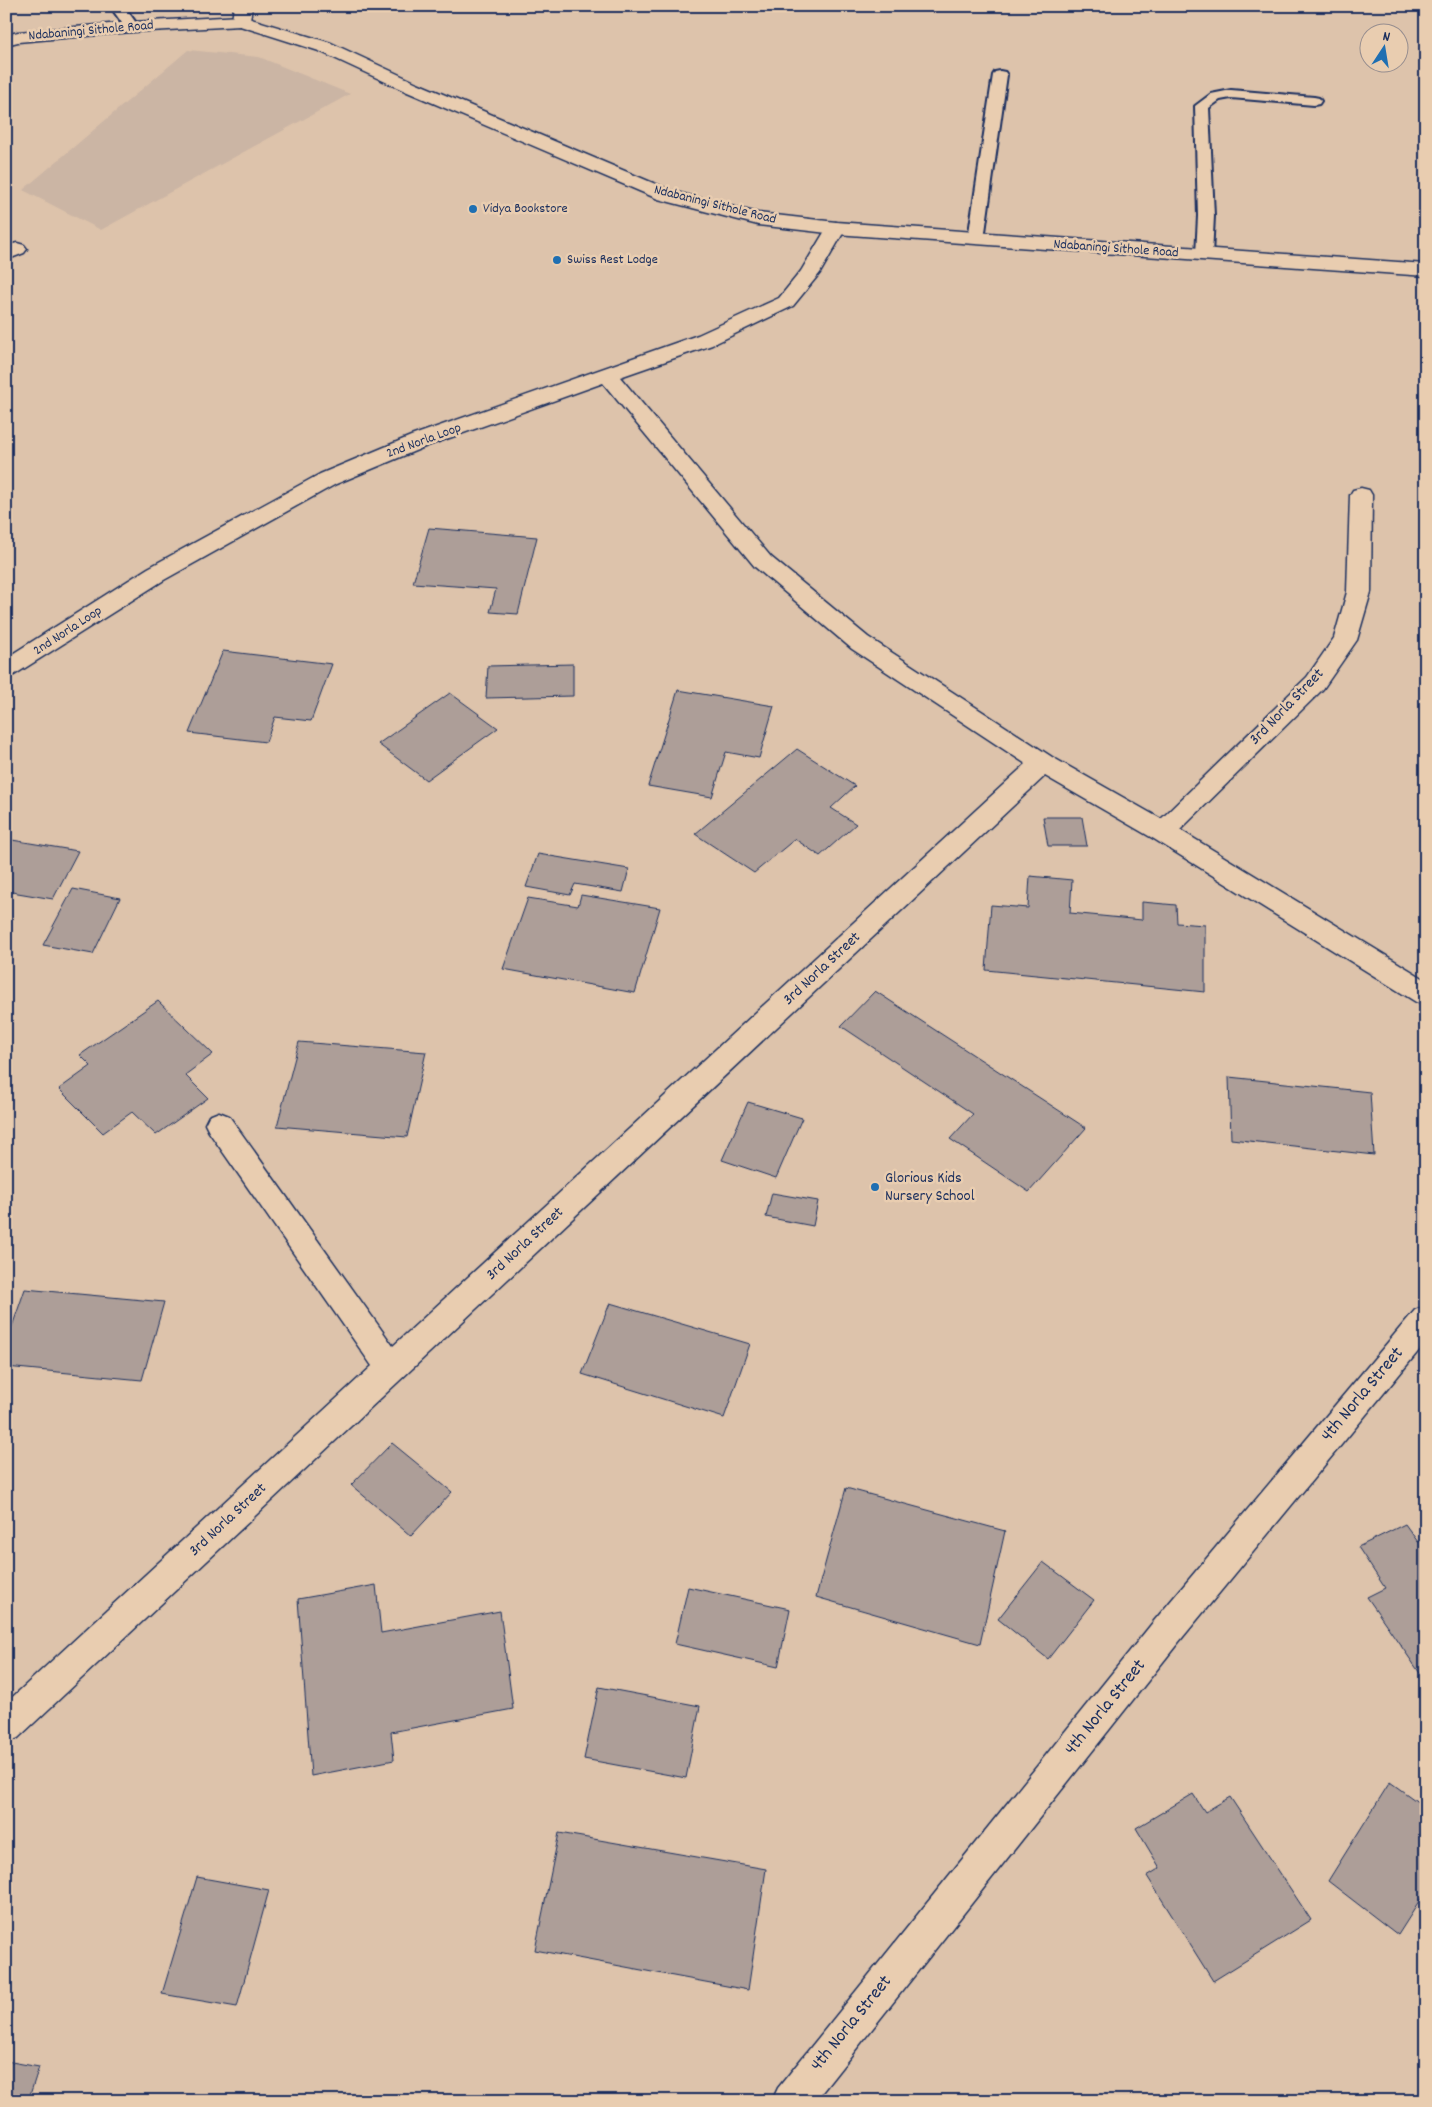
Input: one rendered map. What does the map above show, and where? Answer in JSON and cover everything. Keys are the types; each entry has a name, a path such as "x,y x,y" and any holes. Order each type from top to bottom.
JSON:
{"street":[{"name":"Ndabaningi Sithole Road","path":"6,40 18,37 132,27 242,14 326,47 411,87 665,195 758,219 836,228 976,239 1426,270"},
{"name":"2nd Norla Loop","path":"6,669 156,574 328,479 419,441 608,376 705,340 786,302 810,273 836,228"},
{"path":"608,376 763,562 860,643 1043,763 1163,832 1426,994"},
{"name":"3rd Norla Street","path":"1163,832 1315,683 1345,640 1359,592 1361,495"},
{"name":"3rd Norla Street","path":"6,1726 1043,763"},
{"path":"219,1124 391,1368"},
{"name":"4th Norla Street","path":"790,2101 1160,1640 1426,1319"}],"lane":[{"path":"117,6 132,27"},
{"path":"976,239 1000,75"},
{"path":"1204,255 1206,216 1202,106 1216,98 1231,94 1314,101"}],"shaded area":[{"path":"188,50 259,57 350,94 101,230 23,190"}],"building":[{"path":"429,528 537,537 518,614 490,612 496,589 413,583"},
{"path":"223,651 332,664 311,721 275,717 266,742 189,733"},
{"path":"573,664 573,696 486,698 488,666"},
{"path":"678,690 774,706 759,758 726,752 712,797 648,786"},
{"path":"450,693 498,728 426,780 378,744"},
{"path":"797,749 855,786 831,808 856,824 820,856 795,839 754,873 695,834"},
{"path":"1043,817 1082,817 1087,846 1048,846"},
{"path":"6,839 78,851 53,899 6,891"},
{"path":"538,854 629,869 623,892 575,884 570,895 526,887"},
{"path":"1030,876 1072,880 1070,913 1142,920 1142,902 1176,905 1177,923 1205,925 1205,992 986,970 991,905 1028,908"},
{"path":"73,889 120,898 93,954 43,945"},
{"path":"581,895 660,908 635,993 503,969 528,898 578,906"},
{"path":"875,991 1086,1128 1029,1192 950,1139 973,1114 841,1026"},
{"path":"158,1001 213,1054 185,1075 208,1098 156,1135 132,1112 103,1133 59,1089 91,1066 80,1055"},
{"path":"299,1042 426,1052 407,1137 277,1126"},
{"path":"1229,1077 1370,1092 1374,1155 1231,1139"},
{"path":"748,1102 802,1118 776,1178 722,1160"},
{"path":"772,1193 818,1201 813,1226 766,1217"},
{"path":"25,1289 164,1302 142,1380 6,1367 6,1344"},
{"path":"610,1303 750,1344 724,1418 582,1374"},
{"path":"392,1443 452,1492 411,1536 351,1485"},
{"path":"846,1488 1005,1531 980,1644 816,1597"},
{"path":"1405,1524 1418,1542 1426,1538 1426,1678 1424,1679 1367,1597 1385,1588 1358,1547"},
{"path":"1043,1562 1094,1600 1048,1659 998,1619"},
{"path":"376,1585 381,1633 500,1611 513,1709 391,1732 394,1760 311,1776 298,1599"},
{"path":"688,1587 790,1609 778,1667 675,1644"},
{"path":"599,1687 700,1706 686,1778 584,1759"},
{"path":"1390,1782 1426,1808 1426,1891 1398,1935 1328,1881"},
{"path":"1193,1794 1205,1812 1230,1797 1311,1920 1213,1981 1147,1876 1160,1868 1136,1828"},
{"path":"559,1833 766,1869 748,1990 535,1950"},
{"path":"197,1877 269,1890 237,2007 162,1994"},
{"path":"6,2061 39,2067 28,2101 6,2101"}],"place":[{"name":"Vidya Bookstore","path":"473,209"},
{"name":"Swiss Rest Lodge","path":"557,260"},
{"name":"Glorious Kids Nursery School","path":"875,1187"}]}
